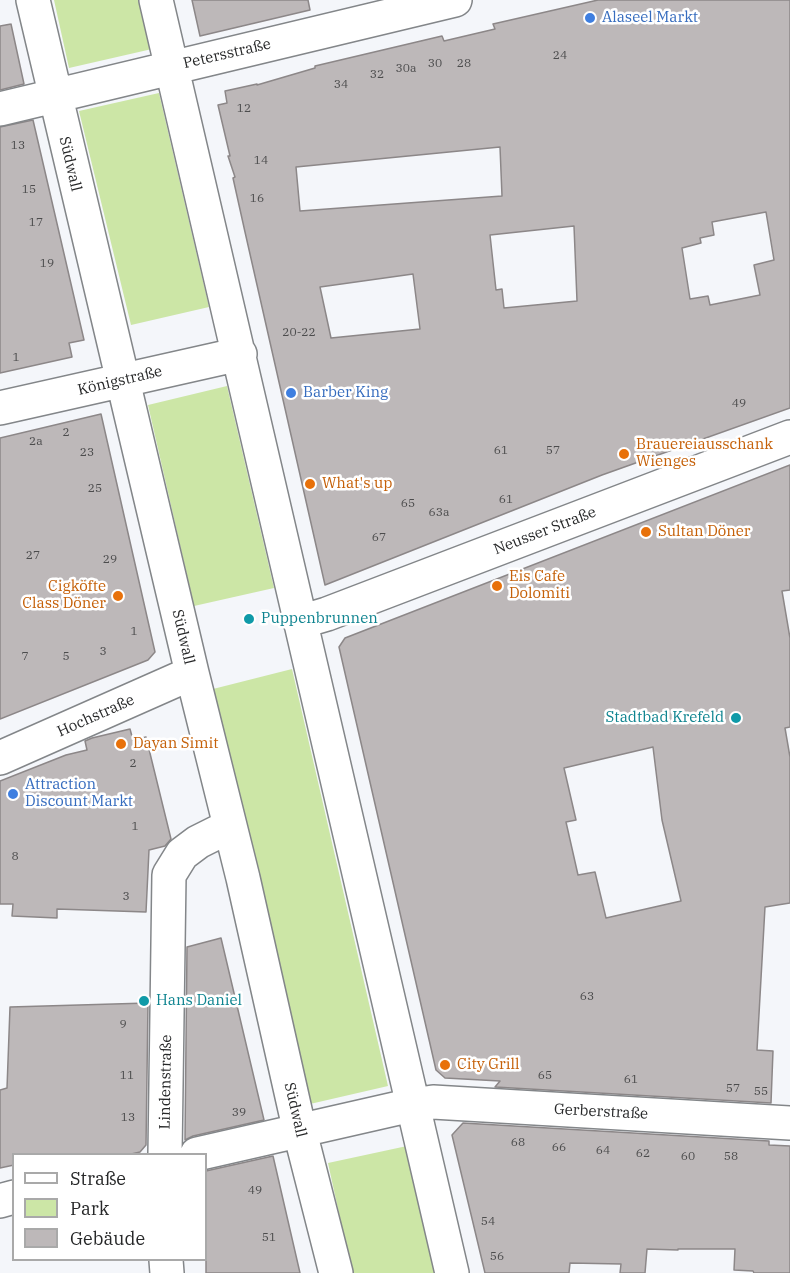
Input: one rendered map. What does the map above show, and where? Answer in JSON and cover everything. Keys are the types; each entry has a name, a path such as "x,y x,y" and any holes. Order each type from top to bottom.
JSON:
{"street":[{"name":"Südwall","path":"33,0 54,97 230,826 300,1132 336,1273"},
{"path":"156,0 452,1273"},
{"name":"Petersstraße","path":"0,109 455,0"},
{"name":"Königstraße","path":"0,408 240,354"},
{"name":"Neusser Straße","path":"300,622 327,614 790,437"},
{"name":"Hochstraße","path":"0,758 192,673"},
{"name":"Lindenstraße","path":"165,1153 169,874 182,855 198,842 230,826"},
{"name":"Gerberstraße","path":"206,1153 412,1105 445,1102 790,1123"}],"green space":[{"path":"54,0 141,0 152,49 69,68"},
{"path":"159,93 209,307 131,325 79,111"},
{"path":"227,386 274,588 194,606 148,405"},
{"path":"292,669 388,1086 310,1104 213,689"},
{"path":"407,1146 436,1273 352,1273 328,1163"}],"building":[{"path":"192,0 308,0 310,10 200,36"},
{"path":"598,0 790,0 790,408 602,475 325,585 218,105 227,103 225,91 257,85 315,68 315,66 442,36 444,41 495,29 493,24","holes":["500,147 502,196 300,211 296,167","766,212 774,260 754,265 760,295 710,305 708,296 690,299 682,248 701,243 700,238 714,235 712,222","574,226 577,301 504,308 502,289 496,290 490,235","413,274 420,329 331,338 320,287"]},
{"path":"11,24 24,84 0,90 0,26"},
{"path":"33,120 84,340 69,343 72,357 0,373 0,127"},
{"path":"101,414 155,652 148,660 0,719 0,438"},
{"path":"790,465 790,590 782,591 790,638 790,727 785,728 790,757 790,903 765,907 757,1050 773,1051 771,1103 495,1087 500,1081 445,1078 436,1070 339,647 345,638","holes":["653,747 662,820 681,901 606,918 595,872 578,875 566,822 576,820 564,768"]},
{"path":"130,729 133,740 146,737 171,839 165,846 149,850 146,912 57,909 57,918 12,916 13,904 0,904 0,781 66,755 87,750 85,741 92,738"},
{"path":"221,938 264,1120 193,1136 185,1140 187,947"},
{"path":"148,1003 146,1145 140,1152 12,1153 12,1165 0,1168 0,1090 7,1088 10,1007"},
{"path":"463,1123 769,1141 769,1145 790,1146 790,1273 754,1273 753,1271 734,1270 735,1249 647,1249 645,1273 620,1273 621,1264 570,1263 569,1273 485,1273 452,1135"},
{"path":"273,1156 300,1273 206,1273 207,1171"}],"place":[{"name":"Alaseel Markt","path":"590,18"},
{"name":"Barber King","path":"291,393"},
{"name":"Brauereiausschank Wienges","path":"624,454"},
{"name":"What's up","path":"310,484"},
{"name":"Sultan Döner","path":"646,532"},
{"name":"Eis Cafe Dolomiti","path":"497,586"},
{"name":"Cigköfte Class Döner","path":"118,596"},
{"name":"Puppenbrunnen","path":"249,619"},
{"name":"Stadtbad Krefeld","path":"736,718"},
{"name":"Dayan Simit","path":"121,744"},
{"name":"Attraction Discount Markt","path":"13,794"},
{"name":"Hans Daniel","path":"144,1001"},
{"name":"City Grill","path":"445,1065"}]}
